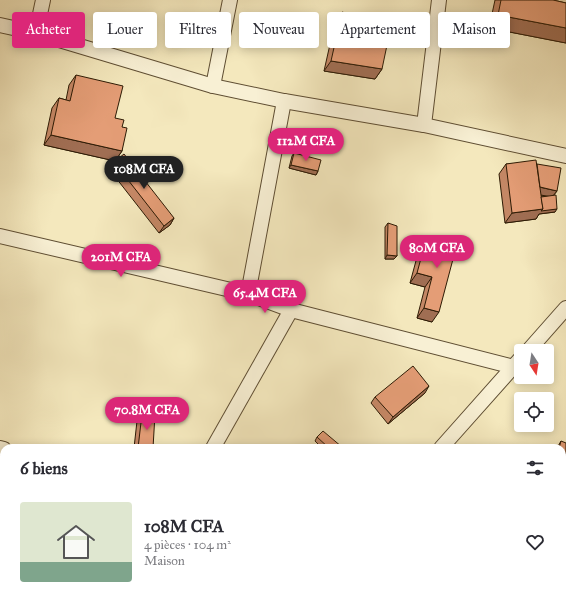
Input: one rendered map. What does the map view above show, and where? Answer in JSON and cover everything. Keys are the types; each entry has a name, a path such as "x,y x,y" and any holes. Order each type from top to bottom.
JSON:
{"street":[{"path":"40,12 43,0"},
{"path":"213,86 230,0"},
{"path":"424,125 439,0"},
{"path":"0,25 12,28"},
{"path":"85,48 213,86 284,101 424,125 566,156"},
{"path":"248,294 284,101"},
{"path":"0,236 248,294 291,310 514,361"},
{"path":"534,344 566,308"},
{"path":"215,444 291,310"},
{"path":"445,444 514,365"}],"building":[{"path":"501,0 553,0 566,3 566,28 510,17 510,12 499,12"},
{"path":"334,48 386,48 382,69 331,61"},
{"path":"76,75 123,86 115,118 124,120 122,127 127,128 122,151 51,135 59,98 70,101"},
{"path":"294,153 321,160 318,171 291,165"},
{"path":"124,154 174,218 164,226 114,162"},
{"path":"536,160 543,209 512,213 506,164"},
{"path":"537,164 561,168 557,191 540,187"},
{"path":"556,195 557,209 541,211 543,209 541,197"},
{"path":"388,223 397,226 397,256 387,255"},
{"path":"427,236 457,244 439,312 424,308 432,277 417,273"},
{"path":"413,366 429,386 393,417 375,397"},
{"path":"142,414 155,414 153,444 138,444"},
{"path":"323,431 338,444 325,444 317,437"},
{"path":"561,441 566,443 566,444 560,444"}]}
